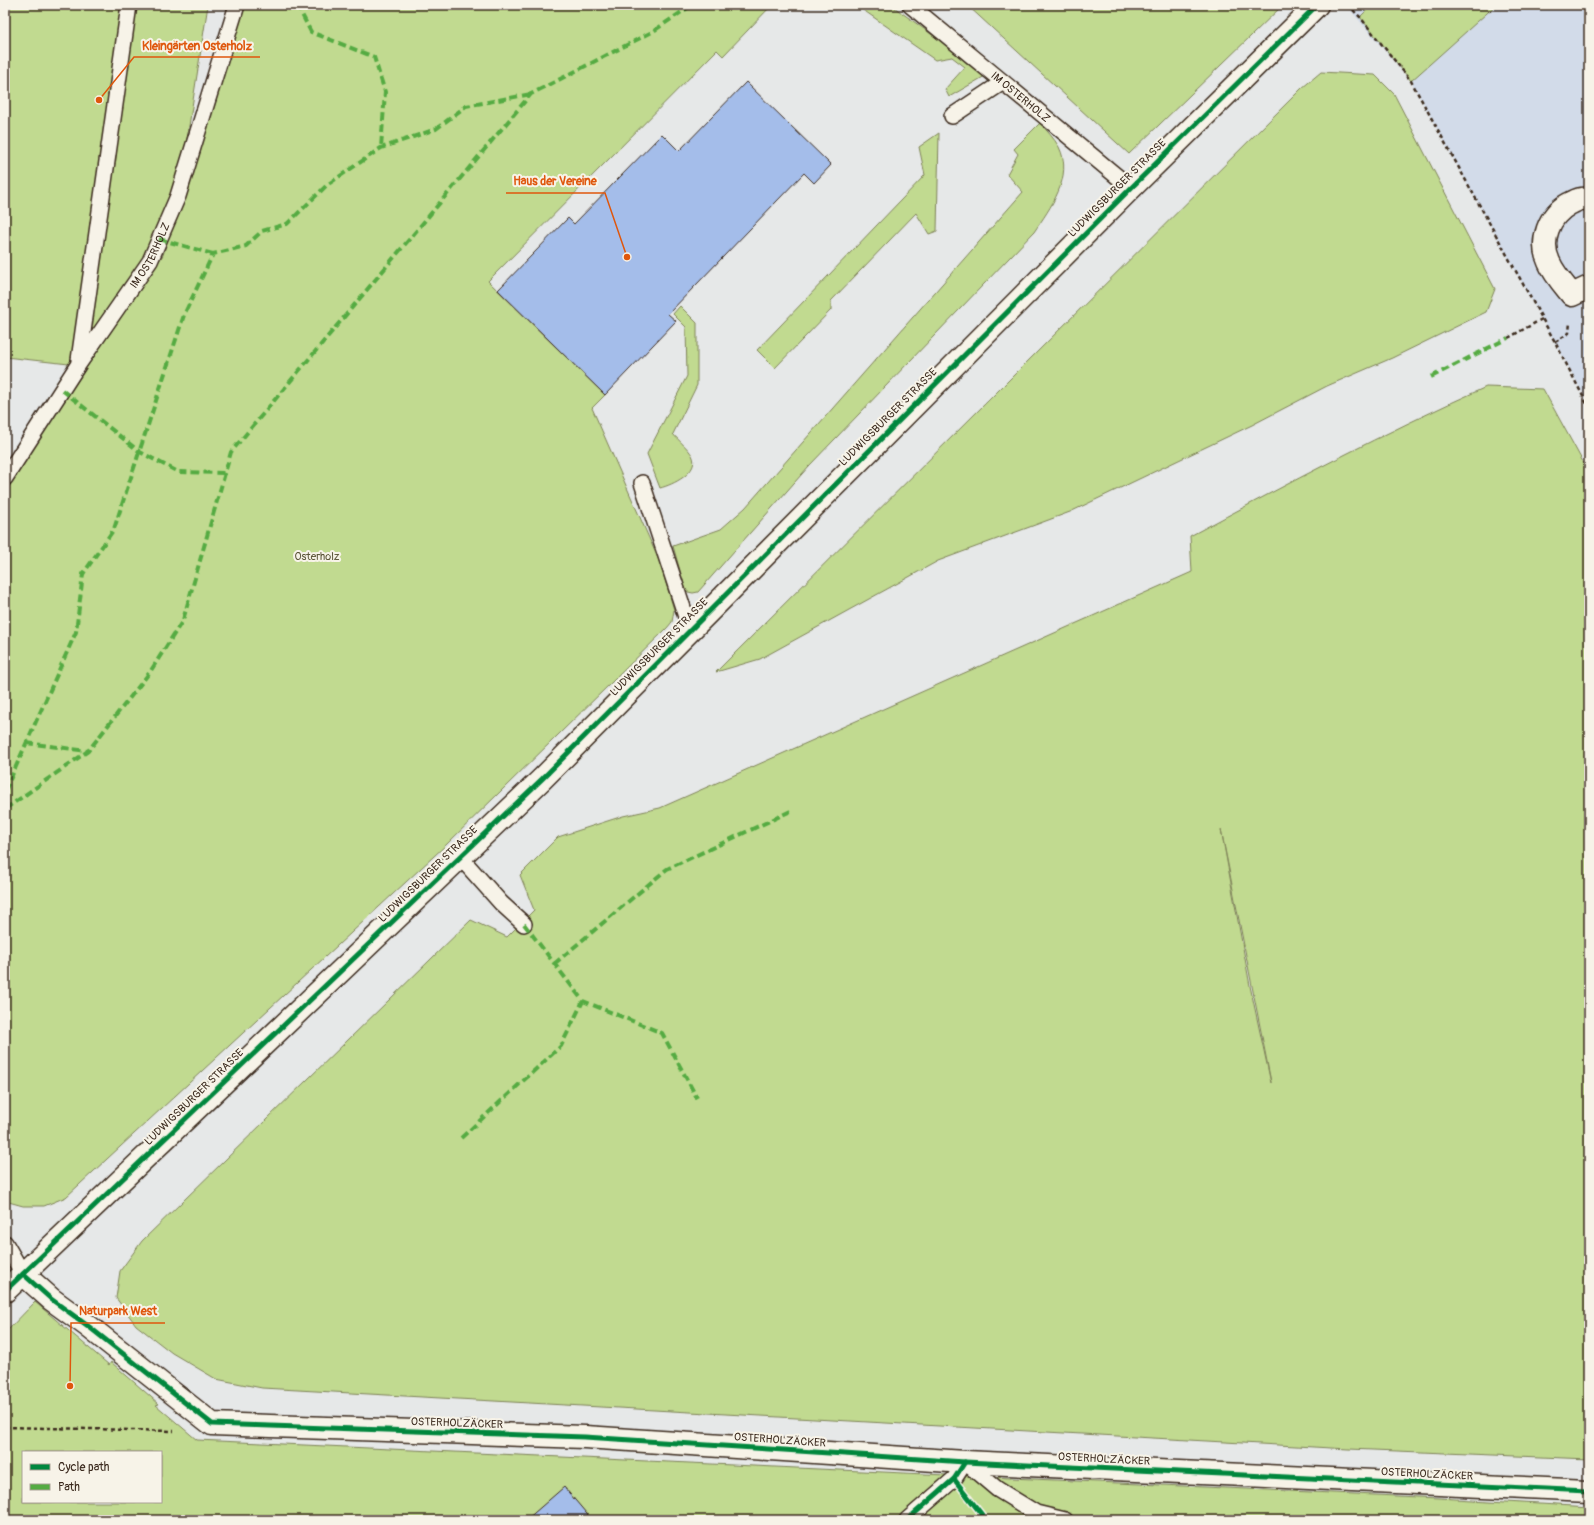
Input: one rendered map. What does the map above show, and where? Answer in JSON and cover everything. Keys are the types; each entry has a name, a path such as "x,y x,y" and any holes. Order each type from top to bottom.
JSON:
{"street":[{"name":"LUDWIGSBURGER STRASSE","path":"5,1291 542,779 1130,188 1317,5"},
{"path":"1589,199 1581,198 1560,209 1547,228 1544,245 1549,262 1572,296 1589,288"},
{"path":"23,1274 51,1299 88,1326 212,1424"},
{"name":"OSTERHOLZÄCKER","path":"212,1424 585,1437 965,1462 1589,1491"}],"lane":[{"path":"78,365 129,5"},
{"name":"IM OSTERHOLZ","path":"5,478 78,365 150,261 178,196 237,5"},
{"name":"IM OSTERHOLZ","path":"910,5 1130,188"},
{"path":"952,116 1003,82"},
{"path":"642,483 690,629"},
{"path":"460,857 501,902 524,924"},
{"path":"5,1243 23,1274"},
{"path":"907,1520 954,1479 965,1462 997,1489 1036,1513 1065,1520"}],"path":[{"path":"1348,5 1360,17 1411,81 1542,319 1589,408"},
{"path":"1508,338 1542,319"},
{"path":"5,1427 186,1431 212,1424"}],"shaded area":[{"path":"1346,5 1589,5 1589,404 1411,81"}],"green space":[{"path":"5,5 208,5 178,196 150,261 78,365 5,357"},
{"name":"Osterholz","path":"242,5 772,5 723,56 717,50 488,281 605,395 592,408 660,563 674,610 672,622 447,844 66,1197 44,1206 23,1206 5,1201 5,488 163,255"},
{"path":"856,5 891,5 953,50 985,76 949,97 945,89 965,67 952,57 935,60"},
{"path":"967,5 1283,5 1129,154"},
{"path":"1372,5 1496,5 1411,81 1360,17"},
{"path":"1321,72 1375,75 1394,94 1495,289 1486,312 1392,358 1327,386 1252,425 1070,512 938,561 760,659 716,672 1302,88"},
{"path":"1040,123 1059,147 1063,158 1064,170 1058,192 1047,213 1034,232 809,466 698,592 688,592 685,588 673,546 721,529 745,508 1023,192 1007,174 1018,154 1014,149"},
{"path":"939,133 937,231 929,234 916,213 831,301 831,310 775,368 757,350 925,175 919,147"},
{"path":"680,306 697,323 697,385 673,434 690,452 694,461 689,472 684,477 660,488 647,454 687,376 686,327 673,314"},
{"path":"1486,387 1543,389 1589,473 1589,1459 1349,1449 262,1388 216,1379 172,1353 136,1325 116,1298 120,1271 142,1241 471,920 507,937 534,910 520,875 558,837 623,816 660,808 1192,572 1190,536 1336,459","holes":["1221,829 1271,1083 1250,986"]},
{"path":"35,1302 109,1365 111,1362 159,1404 156,1405 197,1440 1439,1498 1589,1507 1589,1520 5,1520 5,1333"}],"building":[{"path":"746,82 831,165 814,183 804,173 668,314 676,321 605,395 498,290 568,218 574,224 662,134 679,151"},
{"path":"564,1487 592,1520 526,1520"}],"marked path":[{"path":"297,5 311,32 374,57 385,92 381,148"},
{"path":"5,809 88,751 150,672 183,620 231,452 531,94 652,32 692,5"},
{"path":"5,791 76,632 83,574 114,529 184,315 213,254 246,246 262,231 287,224 327,185 381,148 436,129 466,106 531,94"},
{"path":"159,239 213,254"},
{"path":"1431,377 1508,338"},
{"path":"62,390 140,452 178,472 224,473"},
{"path":"26,743 88,751"},
{"path":"554,964 667,869 793,810"},
{"path":"524,924 583,1001 662,1033 697,1098"},
{"path":"461,1138 561,1046 583,1001"}],"cycle path":[{"path":"5,1291 542,779 1131,188 1317,5"},
{"path":"23,1274 51,1299 88,1326 212,1424 585,1437 965,1462 1589,1491"},
{"path":"907,1520 954,1479 965,1462"},
{"path":"954,1479 986,1520"}],"place":[{"name":"Kleingärten Osterholz","path":"99,100"},
{"name":"Haus der Vereine","path":"627,257"},
{"name":"Naturpark West","path":"70,1386"}]}
